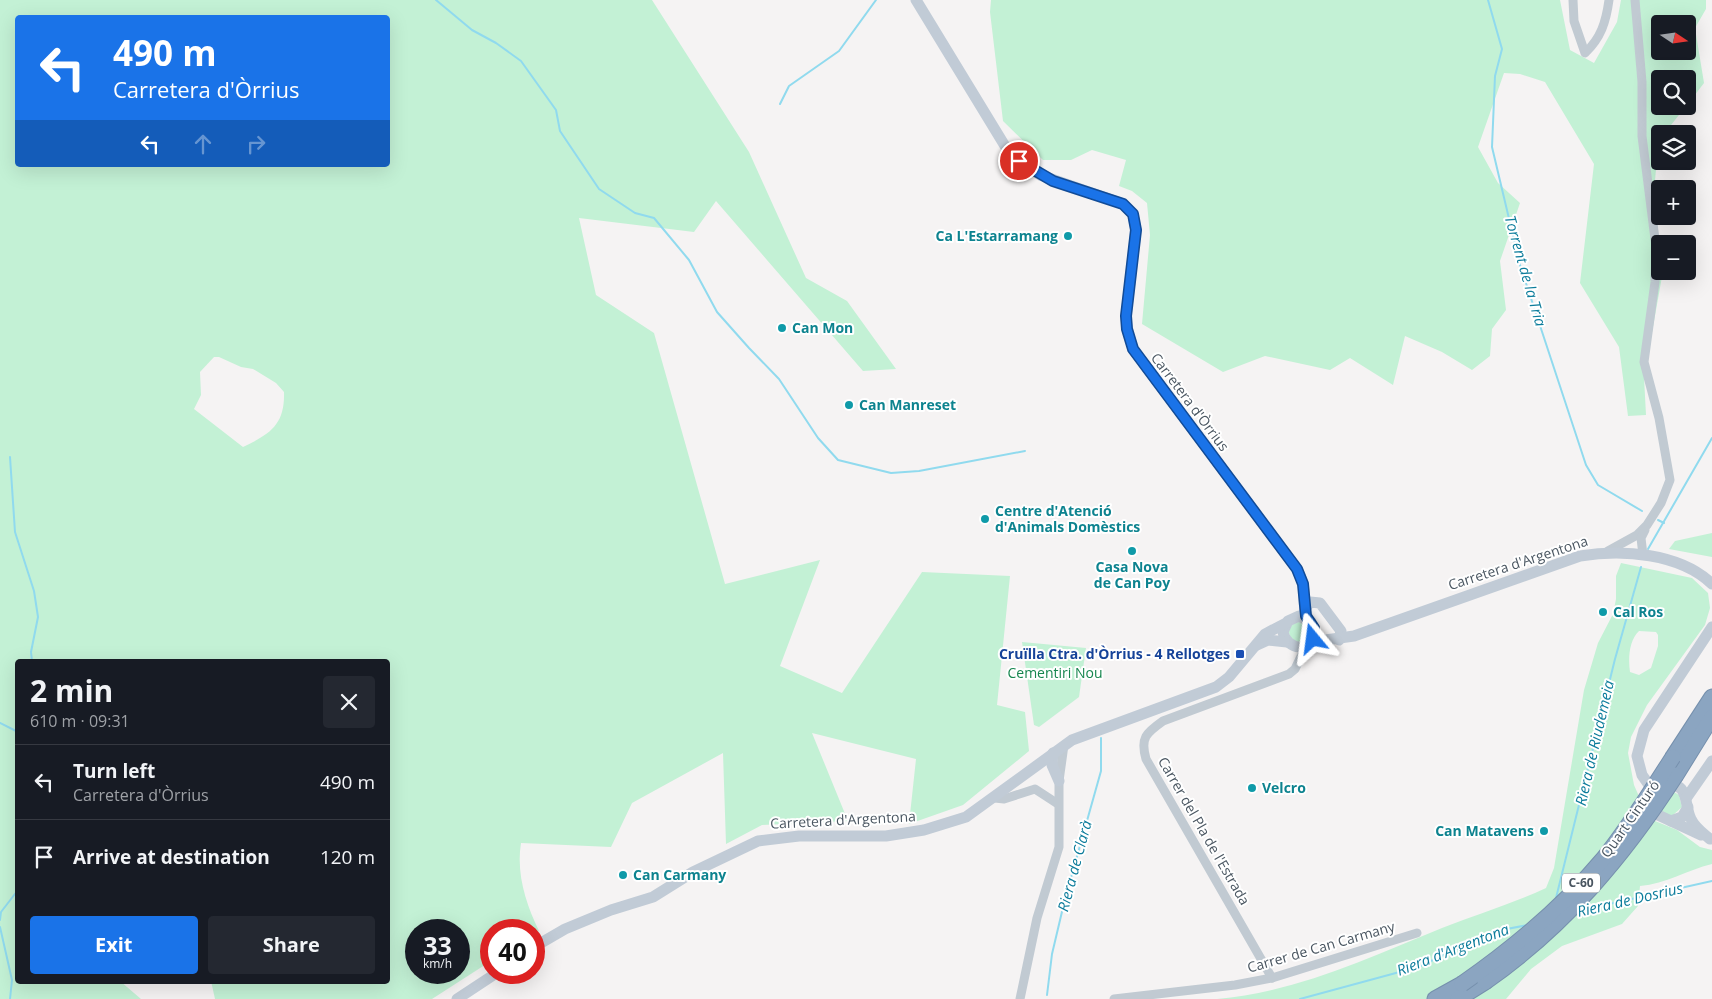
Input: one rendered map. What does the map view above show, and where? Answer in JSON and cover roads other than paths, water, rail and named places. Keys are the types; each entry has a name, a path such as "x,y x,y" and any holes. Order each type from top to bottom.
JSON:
{"highway":[{"name":"Quart Cinturó","path":"1436,999 1462,984 1526,937 1572,893 1626,830 1673,757 1710,711"},
{"name":"Quart Cinturó","path":"1458,999 1485,982 1548,932 1597,883 1640,829 1676,775 1710,711"}],"street":[{"name":"Carretera d'Òrrius","path":"916,0 990,124 1005,146 1019,161 1047,178 1114,200 1130,208 1136,221 1136,230 1126,316 1127,329 1133,349 1297,569 1303,584 1305,606 1312,625"},
{"path":"1574,0 1574,21 1585,53 1594,44 1605,25 1609,0"},
{"path":"1608,552 1637,535 1647,525 1661,503 1670,480 1659,418 1644,362 1655,282 1656,247 1642,136 1642,82 1635,0"},
{"path":"1638,552 1647,525"},
{"path":"1637,535 1638,552"},
{"name":"Carretera d'Argentona","path":"1309,644 1335,640 1580,556 1608,552 1638,552 1697,571 1712,584"},
{"path":"1697,571 1712,571"},
{"path":"1255,646 1265,634 1290,620 1310,602 1320,603 1341,631 1335,640 1303,617 1290,620 1283,632 1295,657 1295,669"},
{"path":"1295,669 1309,644 1312,625"},
{"path":"1656,795 1642,776 1637,756 1644,730 1712,626"},
{"path":"1255,646 1268,640 1289,644 1309,644"},
{"name":"Carretera d'Argentona","path":"545,941 565,929 611,910 653,897 692,872 758,841 799,836 886,836 924,830 966,817 995,798 1064,745 1090,732 1216,687 1229,677 1255,646"},
{"name":"Carrer del Pla de l'Estrada","path":"1272,978 1146,759 1143,747 1147,732 1163,721 1277,680 1295,669"},
{"path":"1020,999 1025,984 1037,918 1059,847 1059,781 1064,745"},
{"path":"1053,753 1052,765 1059,781"},
{"path":"1671,821 1682,817 1687,802 1712,761"},
{"path":"1673,786 1681,790 1687,802 1690,818 1696,827 1711,839 1663,819 1656,812 1654,806 1656,795 1662,789 1673,786"},
{"path":"995,798 1004,799 1035,789 1058,804"},
{"name":"Carrer de Can Carmany","path":"1114,999 1235,986 1272,978 1417,933"},
{"path":"457,999 480,984"},
{"path":"1025,984 1028,999"}],"waterway":[{"path":"436,0 472,30 496,43 521,61 556,110 560,131 599,189 635,213 654,218 689,260 717,312 779,379 818,438 838,460 891,473 919,471 1025,451"},
{"path":"780,104 789,86 839,51 876,0"},
{"name":"Torrent de la Tria","path":"1488,0 1502,49 1495,76 1492,147 1520,265 1586,465 1598,485 1642,511"},
{"name":"Riera de Riudemeia","path":"1648,549 1712,438"},
{"path":"10,457 15,532 34,591 38,617 31,652 32,659"},
{"name":"Riera de Riudemeia","path":"1658,520 1664,523"},
{"name":"Riera de Riudemeia","path":"1556,898 1615,659 1641,567"},
{"path":"0,723 15,730"},
{"name":"Riera de Clarà","path":"1047,995 1052,954 1065,899 1101,771 1101,738"},
{"name":"Riera de Dosrius","path":"1578,911 1712,881"},
{"path":"0,920 1,912 15,894"},
{"name":"Riera d'Argentona","path":"1300,999 1418,967 1496,931 1528,925"},
{"path":"0,927 12,980 10,999"}],"place":[{"name":"Ca L'Estarramang","path":"1068,236"},
{"name":"Can Mon","path":"782,328"},
{"name":"Can Manreset","path":"849,405"},
{"name":"Centre d'Atenció d'Animals Domèstics","path":"985,519"},
{"name":"Casa Nova de Can Poy","path":"1132,551"},
{"name":"Cal Ros","path":"1603,612"},
{"name":"Cruïlla Ctra. d'Òrrius - 4 Rellotges","path":"1240,654"},
{"name":"Velcro","path":"1252,788"},
{"name":"Can Matavens","path":"1544,831"},
{"name":"Can Carmany","path":"623,875"}],"park label":[{"name":"Cementiri Nou","path":"1055,673"}]}
